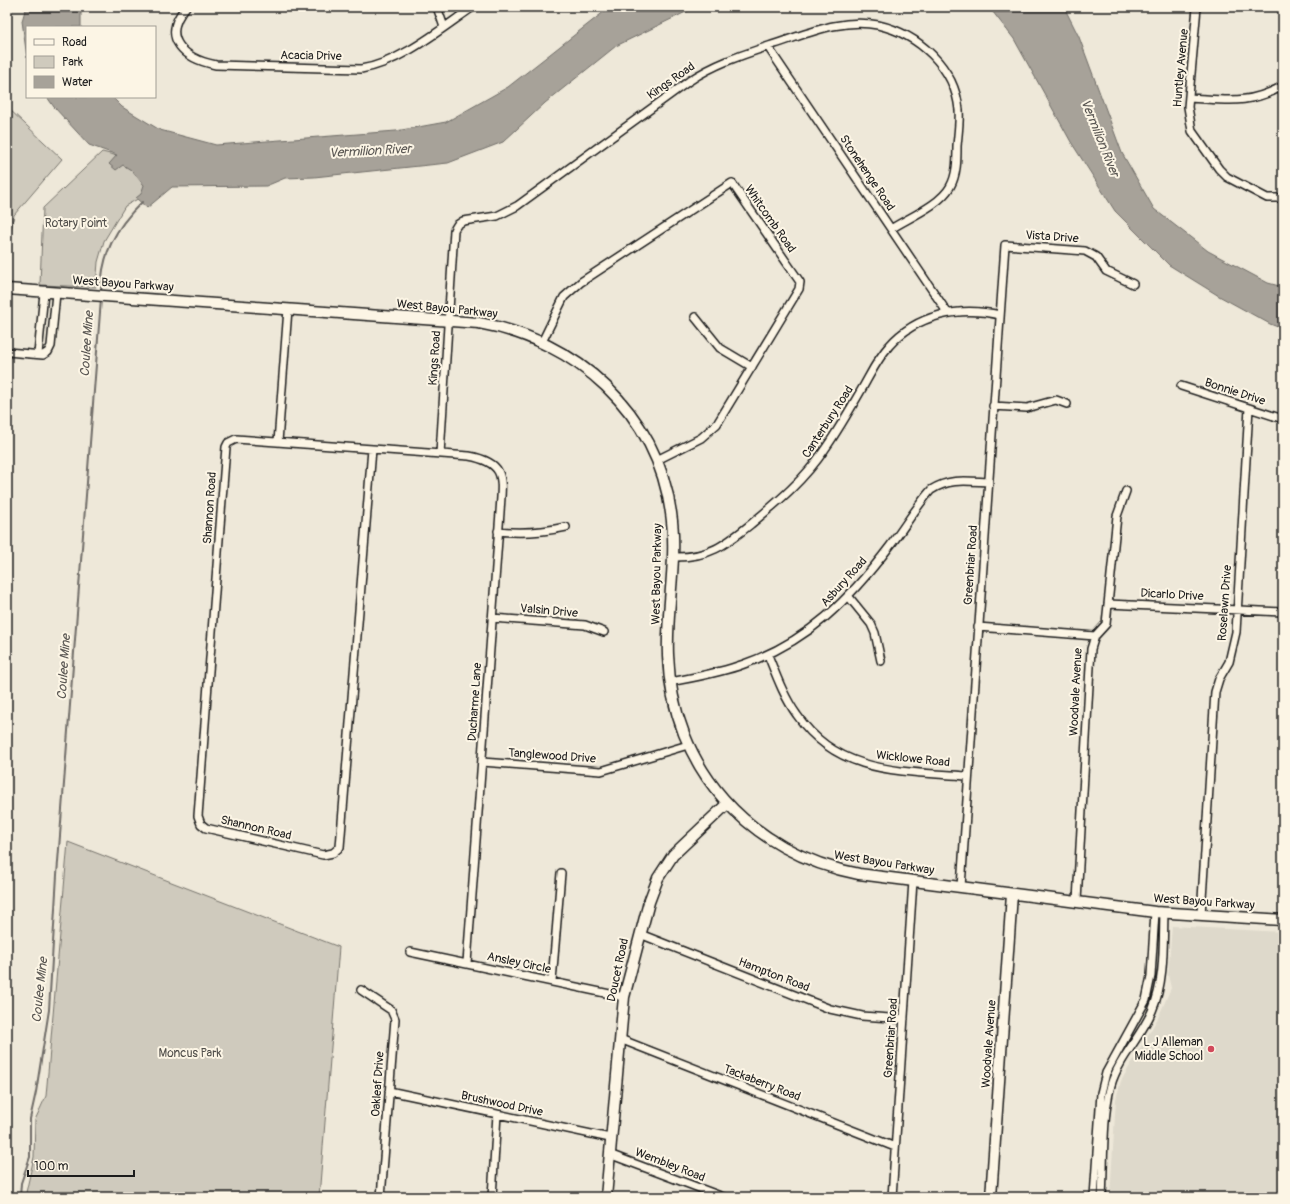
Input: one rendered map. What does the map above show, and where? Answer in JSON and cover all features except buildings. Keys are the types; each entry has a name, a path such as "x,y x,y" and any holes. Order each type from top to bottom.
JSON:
{"street":[{"name":"Acacia Drive","path":"186,7 180,14 176,28 177,40 180,48 192,58 216,65 361,69 373,67 398,55 474,7"},
{"path":"436,7 444,27"},
{"name":"Huntley Avenue","path":"1197,7 1188,115 1192,131 1219,169 1231,180 1267,198 1283,198"},
{"name":"Kings Road","path":"440,454 454,230 458,223 490,218 517,206 702,72 726,61 833,25 853,23 891,29 904,34 926,48 940,64 952,86 959,110 954,180 943,197 891,229"},
{"name":"Stonehenge Road","path":"768,47 946,312"},
{"path":"1190,98 1249,100 1282,88"},
{"name":"Whitcomb Road","path":"542,342 564,297 581,282 732,183 800,282 799,289 722,416 709,432 692,443 657,460"},
{"name":"Vista Drive","path":"1004,245 1085,251 1096,257 1110,274 1133,284"},
{"name":"Greenbriar Road","path":"961,888 1004,245"},
{"name":"West Bayou Parkway","path":"7,289 44,293 81,294 449,321 498,327 542,342 584,366 609,389 639,426 657,460 665,484 671,513 673,557 668,652 670,682 676,711 688,745 703,773 727,804 750,825 770,840 803,858 841,871 961,888 1160,912 1283,920"},
{"path":"38,354 44,293"},
{"path":"7,352 43,355 48,352 51,346 56,293"},
{"path":"278,442 288,309"},
{"name":"Canterbury Road","path":"673,557 701,555 720,547 788,493 803,478 826,448 889,346 910,329 946,312 980,312 1000,316"},
{"path":"695,317 720,348 752,367"},
{"name":"Bonnie Drive","path":"1181,386 1283,419"},
{"path":"993,406 1027,408 1056,400 1067,404"},
{"name":"Roselawn Drive","path":"1201,915 1215,692 1232,652 1249,408"},
{"name":"Shannon Road","path":"372,450 342,842 338,850 328,855 323,855 206,828 201,824 198,816 226,447 229,441 236,439 476,458"},
{"name":"Ducharme Lane","path":"467,963 501,484 500,473 497,468 491,463 476,458"},
{"name":"Asbury Road","path":"670,682 726,670 768,654 791,642 816,626 849,597 891,545 931,490 940,484 950,481 987,482"},
{"name":"Woodvale Avenue","path":"1077,901 1091,649 1095,636 1105,626 1117,516 1126,491"},
{"path":"498,531 514,533 544,532 566,527"},
{"path":"849,597 871,624 875,632 882,661"},
{"name":"Dicarlo Drive","path":"1108,604 1283,612"},
{"name":"Valsin Drive","path":"492,618 585,625 604,632"},
{"path":"978,627 1095,636"},
{"name":"Wicklowe Road","path":"768,654 796,714 815,736 833,750 858,763 886,770 968,776"},
{"name":"Tanglewood Drive","path":"482,762 601,771 688,745"},
{"name":"Doucet Road","path":"606,1197 610,1138 624,997 649,902 665,867 680,847 727,804"},
{"path":"552,980 561,873"},
{"name":"Greenbriar Road","path":"892,1197 913,881"},
{"name":"Woodvale Avenue","path":"991,1197 1012,894"},
{"path":"1094,1197 1106,1073 1144,1007 1150,989 1160,912"},
{"path":"1102,1197 1104,1173 1104,1104 1114,1077 1152,1011 1158,990 1160,912"},
{"name":"Hampton Road","path":"640,934 830,1009 855,1015 904,1019"},
{"name":"Ansley Circle","path":"410,952 552,980 624,997"},
{"path":"1150,989 1158,990"},
{"name":"Oakleaf Drive","path":"361,990 391,1010 394,1016 381,1197"},
{"name":"Tackaberry Road","path":"620,1039 895,1147"},
{"path":"1124,1042 1132,1046"},
{"name":"Brushwood Drive","path":"389,1091 610,1138"},
{"path":"492,1197 497,1114"},
{"name":"Wembley Road","path":"609,1154 723,1197"},
{"path":"1096,1172 1104,1173"}],"shaded area":[{"name":"L J Alleman Middle School","path":"1172,926 1283,932 1283,1197 1110,1197 1116,1099 1121,1081 1158,1018 1171,988 1168,975"}],"green space":[{"path":"7,107 62,159 14,215 7,251"},
{"name":"Rotary Point","path":"102,152 114,155 147,184 143,196 125,206 104,241 98,262 96,287 40,285 43,208"},
{"name":"Moncus Park","path":"68,842 339,947 319,1197 25,1197 34,1157 35,1120 46,1096"}],"water":[{"path":"26,7 81,7 81,26 26,26 26,51 22,21"},
{"name":"Vermilion River","path":"610,7 696,7 616,46 545,103 503,142 448,163 314,177 285,178 266,186 172,187 147,208 136,198 141,194 144,185 131,170 123,165 116,170 109,164 117,155 89,145 54,107 48,98 113,98 122,107 160,130 216,145 396,131 446,122 508,87"},
{"name":"Vermilion River","path":"989,7 1064,7 1079,37 1122,153 1154,209 1208,251 1268,283 1283,287 1283,329 1270,324 1219,296 1169,265 1115,211 1071,142 1014,39"}],"waterway":[{"name":"Coulee Mine","path":"101,293 104,266 111,243 124,222 142,202"},
{"name":"Coulee Mine","path":"20,1197 21,1183 30,1157 30,1119 36,1092 49,1010 57,875 101,299"}],"place":[{"name":"L J Alleman Middle School","path":"1211,1049"}]}
